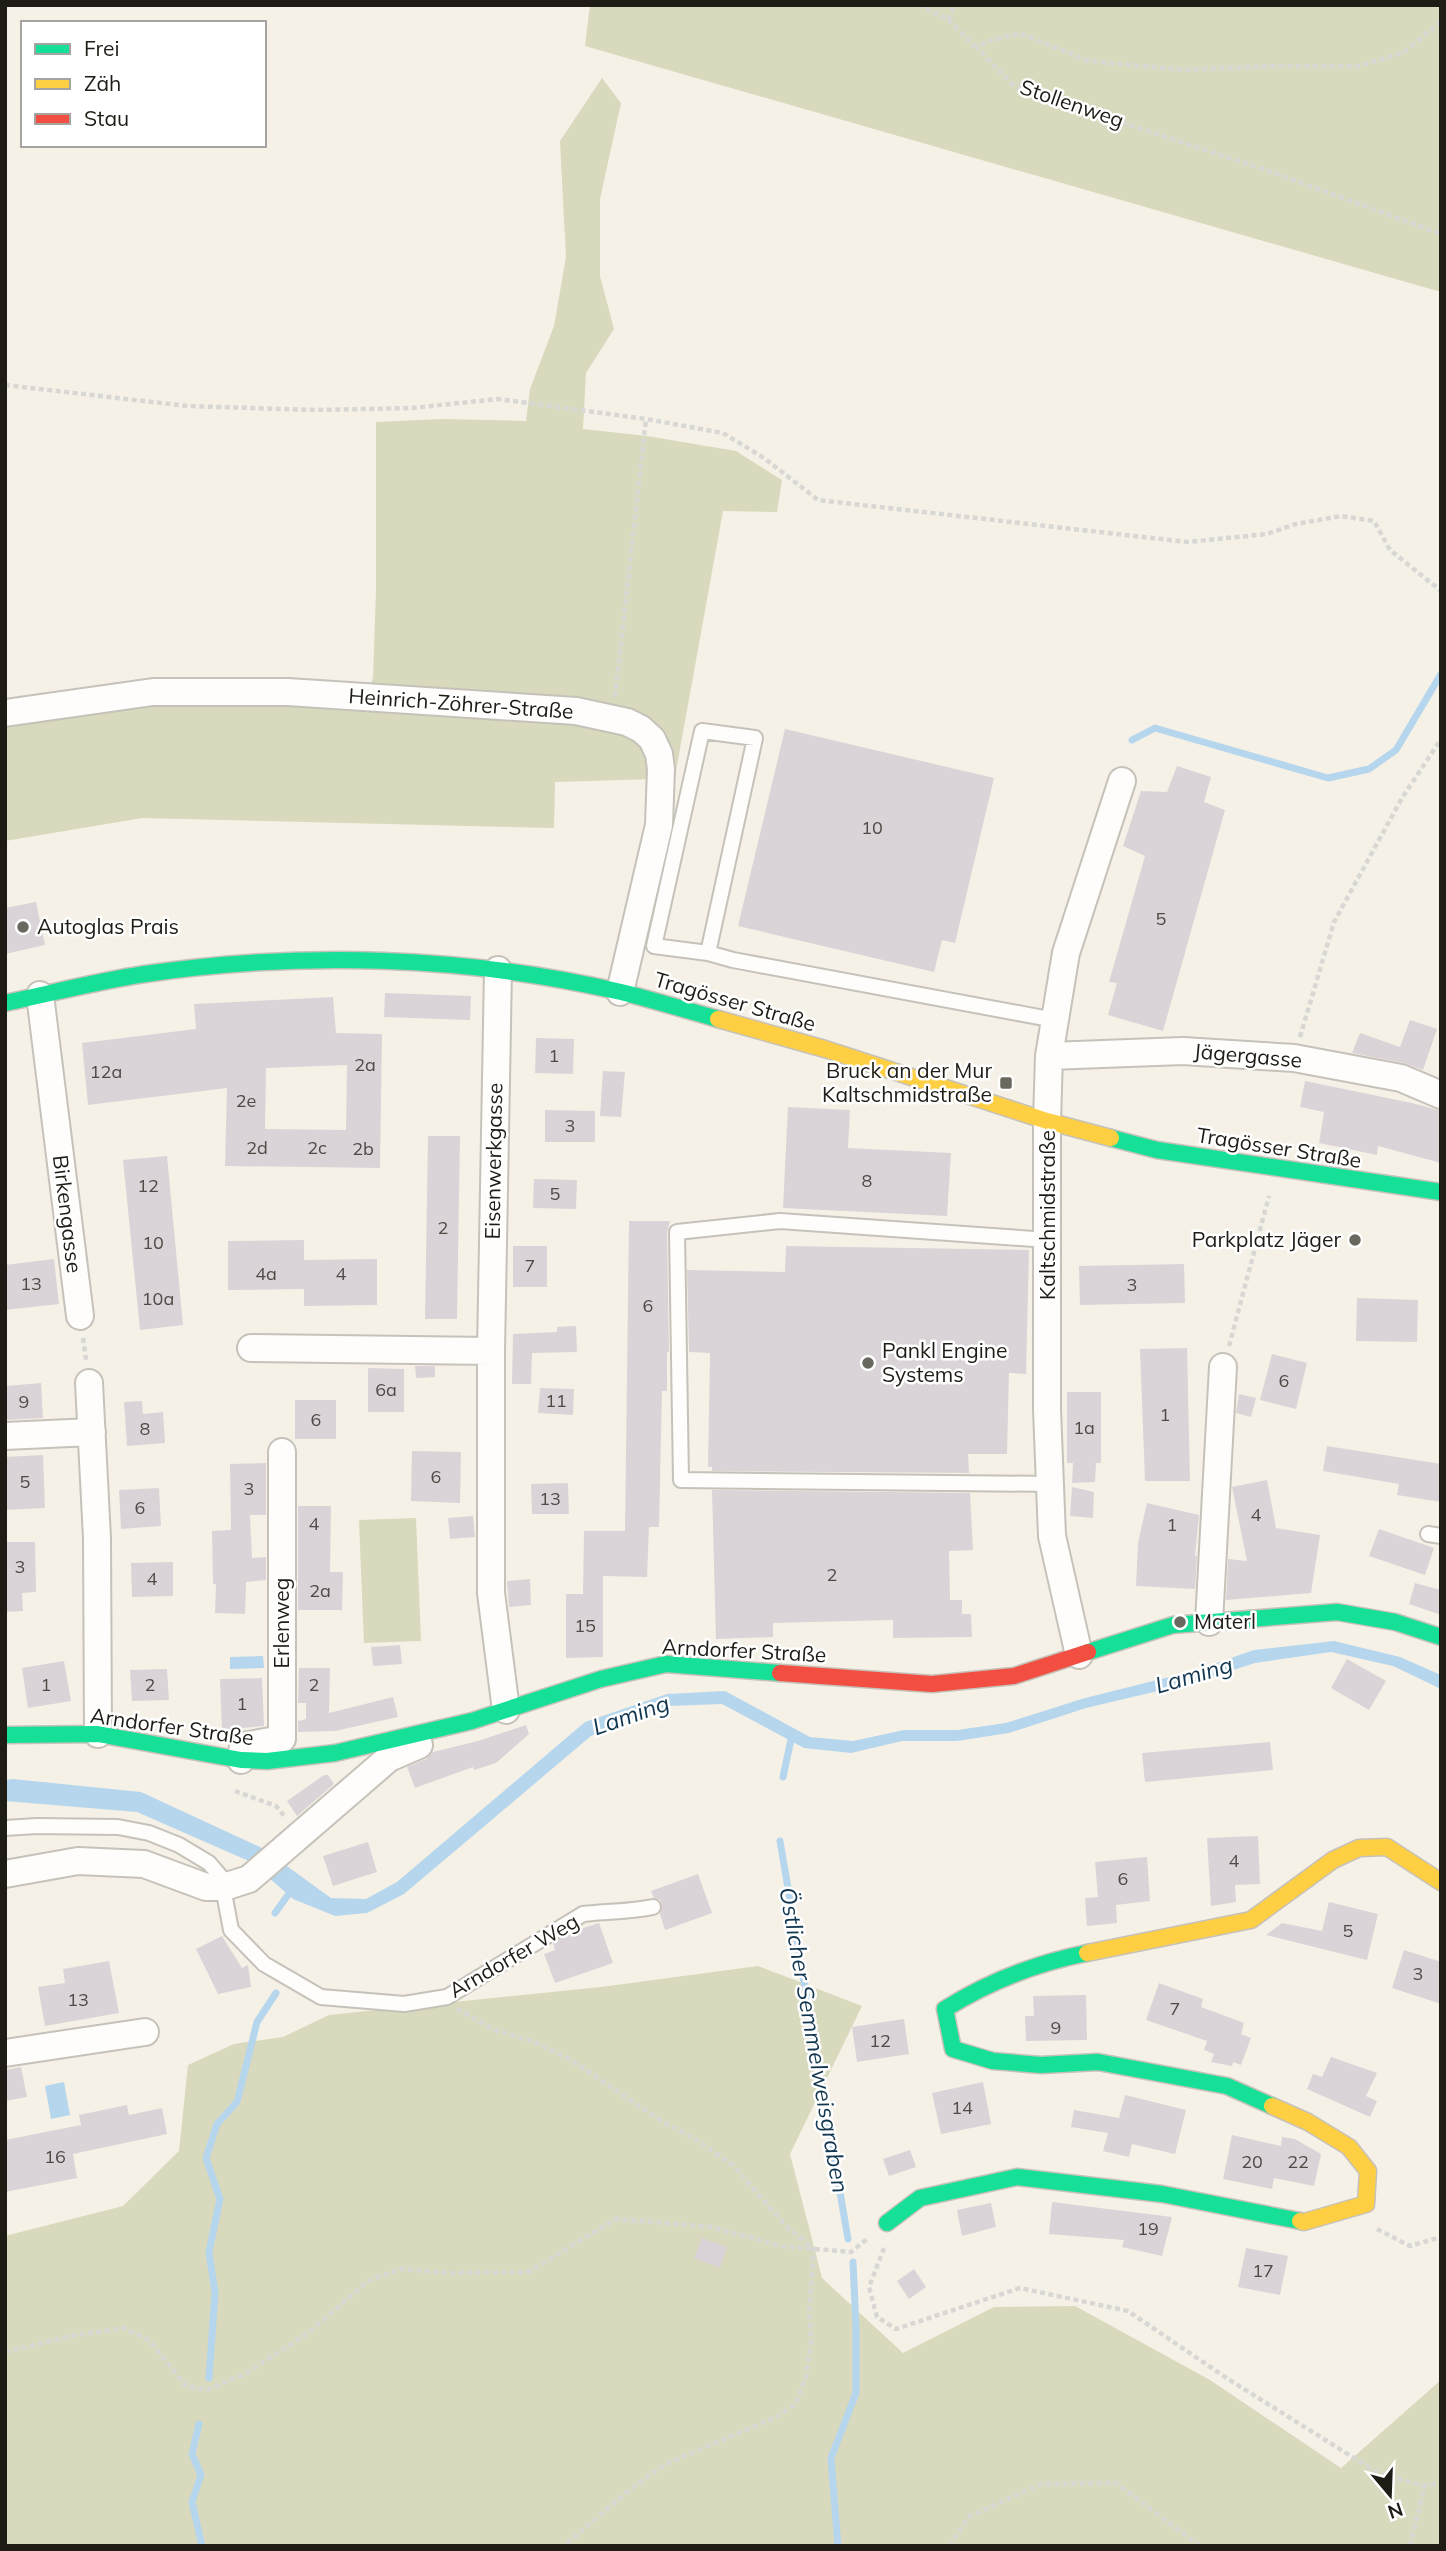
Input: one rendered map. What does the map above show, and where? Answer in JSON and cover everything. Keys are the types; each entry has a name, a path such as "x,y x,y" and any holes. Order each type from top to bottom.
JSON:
{"street":[{"name":"Heinrich-Zöhrer-Straße","path":"5,713 153,692 288,692 576,711 627,722 642,729 655,747 661,769 659,825 620,992"},
{"name":"Kaltschmidstraße","path":"1079,1655 1052,1536 1047,1410 1049,1056 1066,953 1122,781"},
{"name":"Tragösser Straße","path":"5,1003 144,974 228,965 347,961 498,970 620,992 825,1049 1047,1121 1157,1150 1441,1192"},
{"name":"Eisenwerkgasse","path":"498,970 491,1351 491,1593 506,1710"},
{"name":"Birkengasse","path":"40,995 80,1316"},
{"name":"Jägergasse","path":"1049,1056 1182,1051 1294,1058 1401,1078 1441,1096"},
{"path":"251,1348 491,1351"},
{"path":"1209,1622 1223,1367"},
{"path":"89,1383 97,1538 98,1734"},
{"path":"5,1436 92,1432"},
{"name":"Erlenweg","path":"241,1760 243,1746 282,1739 282,1452"},
{"name":"Arndorfer Straße","path":"5,1735 98,1734 241,1760 267,1761 335,1753 472,1721 601,1679 666,1664 932,1685 1014,1676 1174,1625 1337,1612 1395,1622 1441,1637"},
{"path":"5,1874 78,1861 144,1864 206,1887 224,1887 249,1879 390,1758 472,1721"},
{"path":"887,2223 920,2198 1017,2177 1163,2194 1304,2222 1366,2204 1368,2171 1349,2147 1308,2122 1227,2086 1098,2062 1041,2065 993,2061 953,2049 945,2009 969,1994 1051,1960 1251,1920 1333,1860 1359,1848 1387,1847 1441,1882"},
{"path":"5,2053 145,2032"}],"lane":[{"path":"708,953 755,738 702,731 654,946 708,953 733,960 1055,1020"},
{"path":"1048,1240 780,1221 677,1232 681,1480 1051,1484"},
{"path":"5,1828 118,1828 149,1833 179,1845 209,1863 222,1877 224,1887"},
{"name":"Arndorfer Weg","path":"224,1887 231,1930 264,1964 321,1997 404,2004 447,1997 583,1914 636,1911 653,1907"}],"path":[{"name":"Stollenweg","path":"918,5 949,20 1015,87 1272,172 1441,234"},
{"path":"949,20 954,5"},
{"path":"976,47 1019,33 1088,61 1184,71 1276,66 1360,66 1404,52 1441,22"},
{"path":"5,386 187,406 315,410 412,408 498,399 646,419 723,433 764,458 818,500 1187,542 1267,534 1296,524 1341,516 1374,521 1390,550 1441,591"},
{"path":"612,719 646,419"},
{"path":"1294,1058 1334,922 1402,798 1441,739"},
{"path":"1223,1367 1276,1167"},
{"path":"80,1316 89,1383"},
{"path":"447,1997 454,2007 497,2031 533,2041 571,2060 733,2165 788,2228 814,2249"},
{"path":"5,2352 71,2336 124,2328 150,2341 186,2386 208,2390 245,2374 308,2333 368,2281 400,2269 452,2273 528,2272 616,2219 712,2227 780,2246 851,2252 887,2223"},
{"path":"887,2223 883,2254 869,2287 877,2318 896,2329 1020,2288 1128,2311 1227,2379 1378,2473 1425,2486 1441,2483"},
{"path":"1376,2229 1410,2246 1441,2237"},
{"path":"564,2546 628,2491 664,2465 776,2417 796,2404 806,2376 810,2342 809,2312 814,2249"},
{"path":"950,2546 968,2517 1041,2484 1116,2483 1200,2546"},
{"path":"1410,2546 1425,2486"}],"green space":[{"path":"590,5 1441,5 1441,292 585,46"},
{"path":"602,78 621,103 600,199 600,276 614,329 586,373 583,429 647,436 736,451 782,480 777,512 723,511 674,782 655,779 555,782 554,828 142,818 5,841 5,704 370,689 373,677 376,590 376,422 443,419 526,421 530,389 554,326 566,257 560,141"},
{"path":"416,1518 421,1641 364,1643 359,1520"},
{"path":"758,1966 862,2006 790,2154 822,2278 903,2353 994,2307 1075,2306 1210,2380 1341,2468 1441,2380 1441,2546 5,2546 5,2236 123,2206 179,2151 188,2065 234,2044 283,2037 329,2015 601,1987"}],"water":[{"name":"Laming","path":"1334,1641 1400,1657 1441,1675 1441,1689 1393,1666 1331,1652 1255,1663 1196,1682 1086,1708 1009,1733 957,1741 902,1741 851,1753 804,1748 722,1704 669,1706 591,1736 404,1894 367,1913 335,1916 293,1899 251,1862 137,1812 5,1801 5,1780 13,1779 141,1792 262,1848 331,1898 366,1899 397,1882 585,1722 667,1694 725,1691 810,1737 853,1741 904,1730 957,1730 1006,1723 1085,1698 1193,1671 1254,1650"},
{"path":"263,1656 264,1668 230,1669 230,1657"},
{"path":"64,2082 70,2115 51,2119 45,2086"}],"building":[{"path":"785,729 994,778 955,943 942,940 934,972 738,926"},
{"path":"1177,766 1211,777 1204,802 1225,810 1163,1031 1108,1015 1117,983 1109,982 1145,856 1123,846 1141,791 1167,792"},
{"name":"Autoglas Prais","path":"36,902 45,945 5,954 5,908"},
{"path":"385,993 471,996 470,1020 384,1017"},
{"path":"333,997 336,1033 382,1034 380,1168 225,1166 227,1088 88,1105 82,1043 196,1029 194,1004","holes":["347,1065 346,1130 265,1129 266,1068"]},
{"path":"1410,1020 1437,1029 1423,1070 1404,1063 1352,1053 1360,1033 1400,1047"},
{"path":"536,1038 574,1039 573,1074 535,1073"},
{"path":"603,1071 625,1072 621,1117 600,1116"},
{"path":"1305,1081 1441,1111 1441,1163 1378,1146 1377,1155 1319,1143 1324,1112 1300,1107"},
{"path":"788,1107 850,1110 848,1148 951,1153 947,1216 783,1208"},
{"path":"545,1110 595,1111 595,1142 545,1142"},
{"path":"428,1136 460,1136 457,1319 425,1319"},
{"path":"167,1156 183,1325 140,1330 123,1160"},
{"path":"534,1179 577,1180 576,1209 533,1208"},
{"path":"629,1221 670,1221 667,1232 669,1352 667,1391 662,1391 659,1527 649,1527 647,1577 603,1576 603,1657 566,1658 566,1594 583,1594 584,1531 625,1531"},
{"path":"304,1240 304,1260 377,1259 377,1305 304,1306 304,1289 228,1290 228,1241"},
{"path":"513,1246 547,1246 547,1287 513,1287"},
{"name":"Pankl Engine Systems","path":"786,1246 1029,1250 1026,1374 1009,1373 1007,1454 968,1454 969,1473 712,1471 712,1467 708,1467 710,1353 689,1352 687,1270 785,1272"},
{"path":"54,1259 59,1304 5,1310 5,1265"},
{"path":"1184,1264 1185,1303 1080,1305 1079,1266"},
{"path":"1357,1298 1418,1300 1417,1342 1356,1341"},
{"path":"576,1326 577,1352 532,1353 531,1384 512,1384 513,1334 557,1332 557,1327"},
{"path":"1187,1348 1190,1481 1145,1481 1140,1349"},
{"path":"1272,1354 1307,1363 1296,1409 1260,1400"},
{"path":"415,1366 435,1366 435,1377 416,1378"},
{"path":"368,1368 404,1369 404,1412 368,1412"},
{"path":"41,1383 43,1418 5,1420 5,1386"},
{"path":"540,1388 574,1389 573,1415 538,1413"},
{"path":"1067,1392 1101,1392 1101,1463 1096,1463 1095,1482 1072,1483 1073,1463 1067,1463"},
{"path":"1239,1394 1256,1398 1251,1417 1236,1413"},
{"path":"295,1400 336,1400 336,1439 295,1439"},
{"path":"142,1401 143,1414 163,1412 165,1443 127,1446 124,1402"},
{"path":"1327,1446 1441,1464 1441,1502 1397,1495 1399,1484 1323,1471"},
{"path":"412,1451 461,1452 460,1503 411,1501"},
{"path":"43,1455 45,1508 5,1510 5,1457"},
{"path":"266,1463 266,1515 250,1515 252,1558 266,1557 266,1580 246,1582 245,1614 215,1613 212,1531 231,1530 230,1464"},
{"path":"1267,1480 1276,1528 1320,1535 1311,1593 1226,1600 1228,1559 1247,1561 1232,1487"},
{"path":"568,1483 569,1514 532,1514 531,1484"},
{"path":"1072,1487 1094,1492 1093,1518 1070,1516"},
{"path":"159,1488 161,1526 121,1529 119,1490"},
{"path":"712,1490 970,1493 973,1550 949,1551 950,1600 962,1600 962,1614 971,1614 972,1637 893,1638 893,1620 773,1623 773,1637 716,1639"},
{"path":"1147,1503 1199,1515 1195,1589 1136,1586 1138,1543"},
{"path":"298,1506 331,1506 330,1572 343,1572 342,1610 298,1610"},
{"path":"473,1516 475,1537 450,1539 448,1518"},
{"path":"1379,1529 1434,1548 1425,1575 1369,1556"},
{"path":"5,1542 35,1542 36,1592 22,1593 23,1611 5,1612"},
{"path":"173,1562 173,1596 132,1597 131,1563"},
{"path":"530,1579 531,1605 509,1607 507,1581"},
{"path":"1415,1583 1441,1590 1441,1615 1409,1604"},
{"path":"400,1645 402,1664 373,1666 371,1647"},
{"path":"1347,1659 1386,1681 1369,1710 1331,1688"},
{"path":"64,1661 71,1701 28,1708 22,1668"},
{"path":"299,1668 330,1668 329,1713 393,1697 398,1717 335,1731 298,1732 298,1721 306,1719 306,1703 298,1703"},
{"path":"167,1669 169,1700 132,1701 130,1670"},
{"path":"262,1678 264,1726 222,1730 220,1679"},
{"path":"526,1725 529,1734 496,1763 474,1770 473,1767 415,1788 407,1767 426,1759 433,1752"},
{"path":"1270,1742 1273,1770 1145,1782 1142,1753"},
{"path":"324,1775 328,1775 334,1784 297,1816 287,1801"},
{"path":"1258,1836 1260,1884 1235,1885 1236,1902 1211,1906 1207,1838"},
{"path":"368,1842 377,1872 333,1886 323,1856"},
{"path":"1147,1857 1150,1901 1116,1905 1117,1923 1087,1926 1085,1898 1098,1897 1095,1862"},
{"path":"698,1874 712,1913 665,1930 660,1914 662,1905 651,1891"},
{"path":"1329,1902 1378,1914 1367,1960 1266,1935 1282,1923 1322,1931"},
{"path":"599,1923 613,1963 555,1983 544,1954 555,1950 553,1943 571,1932"},
{"path":"222,1936 242,1968 248,1965 251,1987 218,1994 196,1949"},
{"path":"1404,1950 1441,1962 1441,2004 1392,1988"},
{"path":"109,1961 119,2013 45,2026 38,1987 65,1983 63,1969"},
{"path":"1159,1983 1203,1999 1201,2007 1244,2023 1241,2034 1251,2038 1241,2065 1233,2062 1232,2066 1211,2062 1214,2054 1204,2050 1207,2041 1146,2020"},
{"path":"1086,1995 1087,2040 1026,2041 1025,2016 1034,2016 1033,1996"},
{"path":"904,2019 909,2054 857,2062 852,2027"},
{"path":"1331,2057 1377,2073 1366,2096 1377,2101 1370,2117 1307,2089 1313,2074 1322,2077"},
{"path":"21,2067 27,2097 5,2101 5,2070"},
{"path":"983,2082 991,2124 941,2134 932,2093"},
{"path":"1125,2095 1186,2110 1175,2154 1132,2144 1129,2157 1103,2151 1108,2133 1071,2127 1074,2110 1119,2118"},
{"path":"127,2105 129,2115 162,2108 167,2134 73,2154 77,2178 5,2192 5,2140 81,2125 79,2115"},
{"path":"1232,2135 1281,2146 1282,2137 1295,2139 1321,2154 1314,2186 1274,2178 1272,2189 1223,2179"},
{"path":"910,2150 916,2167 889,2176 883,2159"},
{"path":"1052,2202 1172,2217 1162,2256 1122,2247 1124,2240 1049,2234"},
{"path":"991,2203 996,2227 962,2236 957,2210"},
{"path":"702,2238 727,2247 720,2268 694,2258"},
{"path":"1246,2248 1288,2256 1280,2295 1238,2287"},
{"path":"914,2269 926,2287 909,2299 897,2281"}],"waterway":[{"path":"1132,740 1155,728 1328,778 1369,769 1396,750 1441,674"},
{"name":"Östlicher Semmelweisgraben","path":"783,1777 792,1735"},
{"name":"Östlicher Semmelweisgraben","path":"780,1841 848,2239"},
{"path":"275,1913 293,1888"},
{"path":"209,2378 215,2293 209,2252 220,2199 206,2158 217,2124 237,2102 257,2022 276,1993"},
{"name":"Östlicher Semmelweisgraben","path":"838,2546 831,2458 856,2393 853,2262"},
{"path":"199,2424 192,2454 201,2475 192,2502 202,2546"}],"traffic: fast":[{"path":"5,1003 127,977 204,967 264,962 384,961 444,964 563,980 621,992 718,1019"},
{"path":"1111,1138 1157,1150 1441,1192"},
{"path":"1088,1652 1173,1625 1337,1612 1395,1622 1441,1637"},
{"path":"5,1735 98,1734 241,1760 267,1761 335,1753 472,1721 601,1679 666,1664 780,1673"},
{"path":"1087,1953 1013,1975 978,1990 945,2009 953,2049 993,2061 1041,2065 1098,2062 1227,2086 1272,2106"},
{"path":"887,2223 920,2198 1017,2177 1162,2194 1300,2221"}],"traffic: slow":[{"path":"718,1019 825,1049 1047,1121 1111,1138"},
{"path":"1087,1953 1251,1920 1333,1860 1359,1848 1387,1847 1441,1882"},
{"path":"1272,2106 1308,2122 1349,2147 1368,2171 1366,2204 1300,2221"}],"traffic: jam":[{"path":"780,1673 932,1684 1014,1676 1088,1652"}],"place":[{"name":"Autoglas Prais","path":"23,927"},
{"name":"Bruck an der Mur Kaltschmidstraße","path":"1006,1083"},
{"name":"Parkplatz Jäger","path":"1355,1240"},
{"name":"Pankl Engine Systems","path":"868,1363"},
{"name":"Materl","path":"1180,1622"}]}
